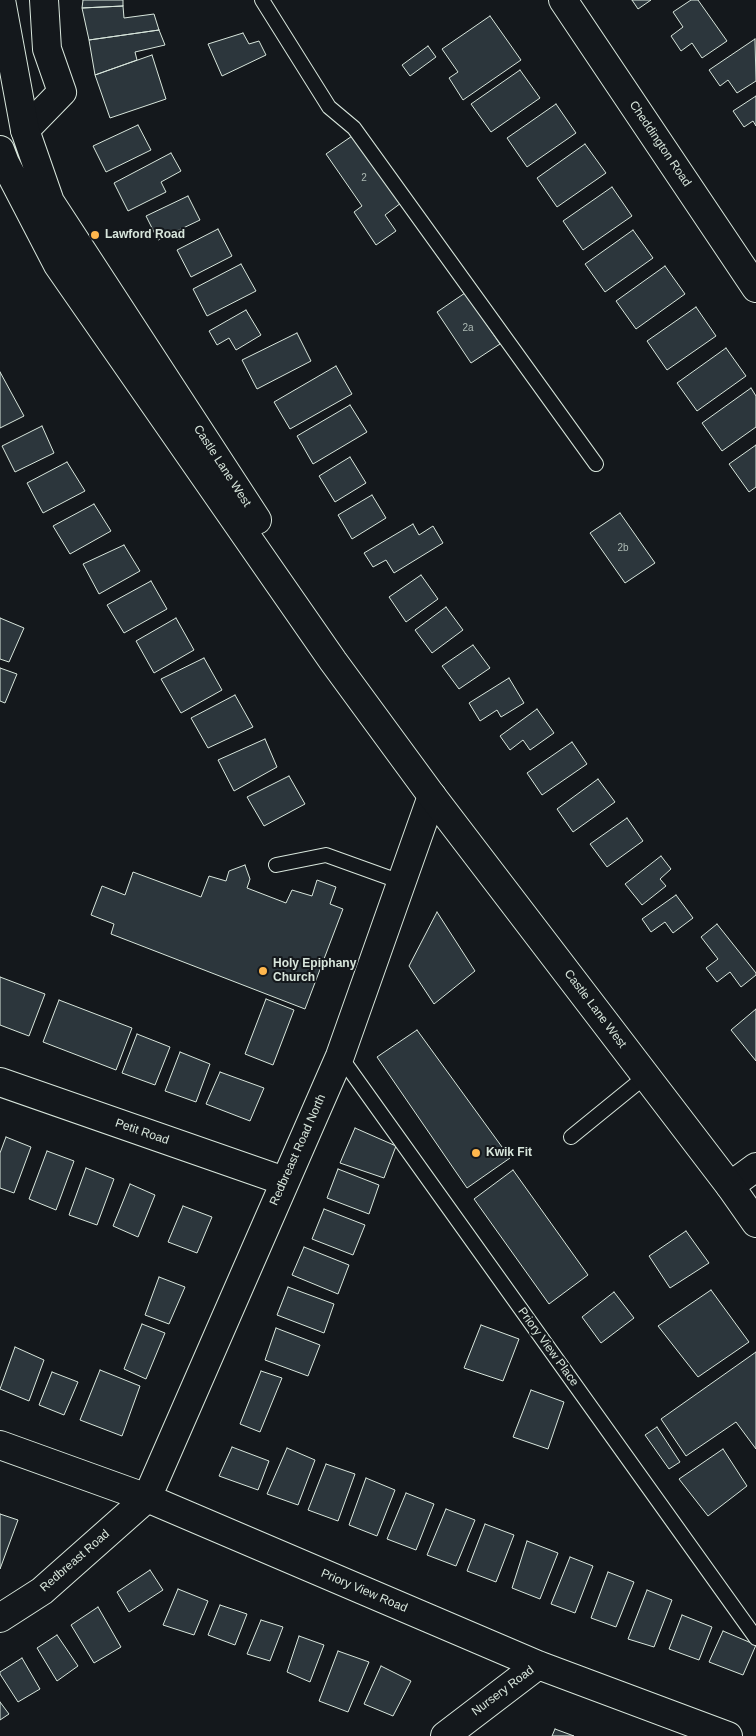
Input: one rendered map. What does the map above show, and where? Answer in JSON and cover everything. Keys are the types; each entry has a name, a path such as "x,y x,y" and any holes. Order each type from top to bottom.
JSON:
{"street":[{"name":"Castle Lane West","path":"1,0 25,130 50,202 370,694 432,796"},
{"path":"25,130 62,92 47,50 44,0"},
{"name":"Cheddington Road","path":"564,0 756,288"},
{"name":"Castle Lane West","path":"0,150 5,164 58,266 333,661 432,796 730,1186 756,1223"},
{"name":"Redbreast Road North","path":"147,1498 340,1056 432,796"},
{"name":"Petit Road","path":"0,1082 284,1181"},
{"path":"730,1186 756,1167"},
{"name":"Priory View Road","path":"0,1445 147,1498 538,1665 728,1736"},
{"name":"Redbreast Road","path":"0,1618 42,1591 147,1498"},
{"name":"Nursery Road","path":"445,1736 538,1665"}],"lane":[{"path":"262,0 329,107 354,128 596,464"},
{"path":"276,865 326,855 401,882"},
{"name":"Priory View Place","path":"340,1056 756,1638"},
{"path":"571,1137 646,1076"}],"building":[{"path":"83,0 123,0 123,6 82,8"},
{"path":"632,0 651,0 638,9"},
{"path":"691,0 698,0 727,41 702,58 692,43 681,51 671,36 683,27 673,12"},
{"path":"123,6 124,18 154,14 159,30 89,40 82,8"},
{"path":"490,16 521,60 463,100 449,78 458,72 442,49"},
{"path":"159,30 165,45 135,52 137,60 95,75 89,40"},
{"path":"243,33 249,44 259,41 266,55 222,76 208,44"},
{"path":"755,39 756,81 737,93 728,80 720,86 709,70"},
{"path":"428,46 436,57 410,76 402,65"},
{"path":"152,55 166,99 110,118 95,75"},
{"path":"520,70 540,98 491,132 471,104"},
{"path":"756,96 756,126 753,121 744,127 733,111"},
{"path":"556,104 576,133 527,167 507,138"},
{"path":"138,125 151,150 106,172 93,146"},
{"path":"355,134 401,203 385,215 396,231 376,245 354,212 362,206 326,154"},
{"path":"585,144 606,173 557,207 537,178"},
{"path":"171,153 181,171 161,182 166,192 128,211 114,183"},
{"path":"612,187 632,216 583,250 563,221"},
{"path":"188,196 200,220 158,240 146,216"},
{"path":"218,229 232,256 191,277 177,250"},
{"path":"633,230 653,258 605,292 585,264"},
{"path":"241,264 256,291 207,316 193,289"},
{"path":"665,266 685,294 636,329 616,301"},
{"path":"465,293 500,344 471,363 437,312"},
{"path":"696,307 716,336 667,370 647,341"},
{"path":"246,310 261,335 236,350 229,338 217,345 209,331"},
{"path":"297,333 311,361 257,389 242,360"},
{"path":"726,348 746,376 697,411 677,383"},
{"path":"336,366 352,394 290,429 274,402"},
{"path":"0,372 24,416 0,428"},
{"path":"751,388 756,396 756,427 722,451 702,423"},
{"path":"350,405 367,432 313,464 297,436"},
{"path":"42,426 54,453 15,472 2,446"},
{"path":"756,445 756,487 749,492 729,464"},
{"path":"350,457 366,483 335,502 319,476"},
{"path":"67,462 85,491 43,513 27,483"},
{"path":"372,495 386,518 352,539 338,515"},
{"path":"94,504 111,531 70,554 53,526"},
{"path":"620,513 655,563 625,583 590,533"},
{"path":"413,524 419,535 433,526 443,543 394,573 386,560 373,567 364,553"},
{"path":"124,545 140,571 99,594 83,564"},
{"path":"421,575 438,599 406,622 389,597"},
{"path":"151,581 167,609 124,633 107,605"},
{"path":"446,607 463,630 432,653 415,630"},
{"path":"0,618 24,628 9,662 0,659"},
{"path":"176,618 194,650 154,673 136,641"},
{"path":"473,645 490,668 459,689 442,666"},
{"path":"204,658 222,690 181,713 161,679"},
{"path":"0,668 17,674 5,703 0,701"},
{"path":"509,678 524,703 501,717 497,710 480,721 469,703"},
{"path":"235,695 253,727 208,748 191,718"},
{"path":"537,709 554,733 530,750 523,740 510,750 500,736"},
{"path":"265,739 277,767 234,791 218,760"},
{"path":"572,742 587,764 542,795 527,773"},
{"path":"289,776 305,804 264,826 247,797"},
{"path":"598,779 615,802 573,832 557,809"},
{"path":"627,818 643,841 607,867 590,844"},
{"path":"661,856 671,869 660,879 666,886 642,905 625,884"},
{"name":"Holy Epiphany Church","path":"245,865 250,879 247,888 286,903 292,890 312,896 317,880 336,887 330,904 343,909 305,1009 111,934 114,924 91,915 102,886 125,895 133,872 201,897 209,876 226,881 229,871"},
{"path":"676,895 693,918 673,933 665,922 651,932 642,919"},
{"path":"437,912 475,971 434,1004 409,966"},
{"path":"717,924 756,973 741,987 730,972 717,982 706,968 718,959 701,937"},
{"path":"0,977 45,994 29,1036 0,1025"},
{"path":"266,999 294,1010 273,1065 245,1054"},
{"path":"59,1000 132,1028 116,1070 43,1042"},
{"path":"756,1009 756,1061 731,1030"},
{"path":"417,1030 510,1158 467,1188 377,1057"},
{"path":"137,1034 170,1047 155,1085 122,1073"},
{"path":"180,1052 210,1064 196,1102 165,1091"},
{"path":"220,1072 264,1088 250,1121 206,1104"},
{"path":"355,1128 396,1146 384,1178 340,1163"},
{"path":"6,1137 31,1147 14,1193 0,1188 0,1153"},
{"path":"47,1151 74,1161 56,1210 29,1199"},
{"path":"86,1168 114,1179 97,1225 69,1215"},
{"path":"338,1169 379,1185 369,1214 327,1198"},
{"path":"513,1170 588,1275 549,1304 474,1199"},
{"path":"130,1184 155,1195 138,1237 113,1226"},
{"path":"183,1206 212,1217 197,1253 168,1242"},
{"path":"324,1209 365,1225 353,1255 312,1239"},
{"path":"686,1231 709,1263 670,1288 649,1256"},
{"path":"304,1247 349,1265 338,1294 292,1275"},
{"path":"159,1277 185,1287 169,1324 145,1315"},
{"path":"288,1287 334,1304 324,1333 277,1315"},
{"path":"711,1290 749,1342 698,1377 658,1326"},
{"path":"614,1292 634,1318 601,1343 582,1317"},
{"path":"142,1324 165,1333 146,1379 124,1369"},
{"path":"481,1325 519,1339 503,1381 464,1368"},
{"path":"276,1328 320,1345 308,1376 265,1360"},
{"path":"15,1347 44,1360 29,1401 0,1389"},
{"path":"756,1352 756,1449 736,1422 686,1456 661,1419"},
{"path":"100,1370 140,1386 122,1436 80,1420"},
{"path":"261,1371 282,1378 260,1432 240,1424"},
{"path":"52,1372 78,1382 64,1415 39,1405"},
{"path":"531,1390 564,1402 548,1449 513,1437"},
{"path":"657,1427 680,1462 669,1469 645,1435"},
{"path":"232,1447 269,1461 258,1490 219,1476"},
{"path":"287,1448 315,1460 298,1505 267,1494"},
{"path":"723,1449 747,1486 708,1516 679,1479"},
{"path":"326,1464 355,1474 338,1521 308,1510"},
{"path":"366,1478 395,1490 377,1536 349,1525"},
{"path":"406,1493 434,1504 416,1550 387,1539"},
{"path":"446,1509 475,1520 456,1566 427,1555"},
{"path":"0,1514 18,1520 0,1569"},
{"path":"485,1524 514,1535 496,1582 467,1571"},
{"path":"527,1541 558,1553 540,1599 512,1588"},
{"path":"570,1557 593,1566 575,1613 551,1604"},
{"path":"150,1570 163,1590 129,1612 117,1592"},
{"path":"608,1572 634,1582 616,1627 591,1618"},
{"path":"178,1589 208,1601 194,1635 163,1625"},
{"path":"647,1590 672,1600 654,1647 628,1639"},
{"path":"220,1605 247,1614 235,1645 208,1635"},
{"path":"98,1607 121,1647 94,1663 71,1625"},
{"path":"682,1615 712,1627 699,1660 669,1649"},
{"path":"261,1620 283,1627 270,1661 247,1654"},
{"path":"723,1631 756,1645 743,1675 709,1662"},
{"path":"57,1635 78,1666 57,1681 37,1648"},
{"path":"299,1636 324,1645 310,1682 287,1672"},
{"path":"338,1651 369,1662 348,1712 319,1701"},
{"path":"22,1658 40,1689 18,1702 0,1672"},
{"path":"381,1666 411,1681 393,1716 364,1704"},
{"path":"0,1702 9,1714 0,1720"},
{"path":"555,1729 574,1736 552,1736"}],"place":[{"name":"Lawford Road","path":"95,235"},
{"name":"Holy Epiphany Church","path":"263,971"},
{"name":"Kwik Fit","path":"476,1153"}]}
